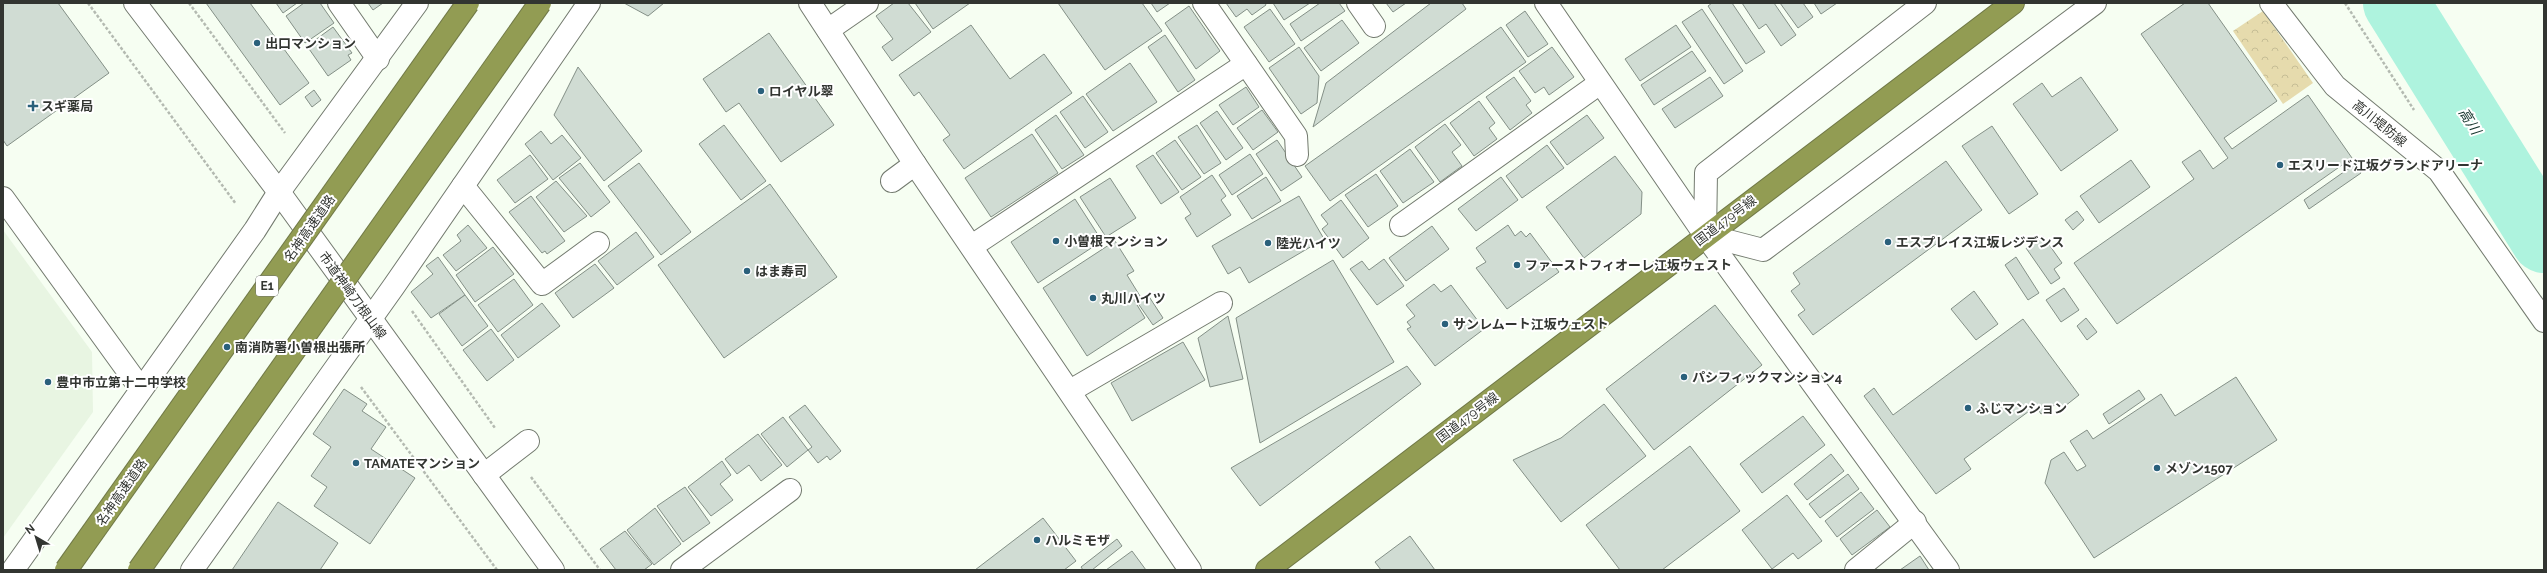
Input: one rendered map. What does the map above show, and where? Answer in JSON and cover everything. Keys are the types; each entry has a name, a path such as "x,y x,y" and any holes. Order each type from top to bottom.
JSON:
{"highway":[{"name":"名神高速道路","path":"66,570 468,3"},
{"path":"138,570 540,3"},
{"name":"国道479号線","path":"1266,570 1705,235 2013,3"}],"street":[{"name":"市道神崎刀根山線","path":"135,3 279,192 370,320 553,570"},
{"path":"339,3 378,58"},
{"path":"13,570 255,230 279,192 417,3"},
{"path":"192,570 370,320 589,3"},
{"path":"810,3 916,164 1190,570"},
{"path":"828,30 867,3"},
{"path":"1204,3 1296,136 1297,155"},
{"path":"1358,3 1374,26"},
{"path":"1546,3 1705,235 1915,522 1948,570"},
{"path":"1705,235 1706,173 1925,3"},
{"path":"1705,235 1763,250 2095,3"},
{"name":"高川堤防線","path":"2271,3 2335,86 2439,171 2544,321"},
{"path":"972,246 1246,64"},
{"path":"1401,225 1600,83"},
{"path":"892,181 916,164"},
{"path":"463,186 542,284 598,243"},
{"path":"3,198 141,389"},
{"path":"1070,391 1221,303"},
{"path":"484,475 528,441"},
{"path":"682,570 790,490"},
{"path":"1856,570 1915,522"}],"path":[{"path":"2345,3 2411,103 2417,116"}],"shaded area":[{"name":"豊中市立第十二中学校","path":"3,230 92,352 93,412 3,538"}],"green space":[{"path":"2263,11 2313,83 2283,104 2233,31"}],"building":[{"name":"スギ薬局","path":"3,3 58,3 109,73 7,146 3,140"},
{"name":"出口マンション","path":"206,3 250,3 309,83 280,105"},
{"path":"276,3 297,3 283,13"},
{"path":"304,3 320,3 334,23 305,43 286,16"},
{"path":"368,3 383,3 373,10"},
{"path":"624,3 664,3 648,16"},
{"path":"894,3 908,3 931,32 892,61 882,47 893,39 876,16"},
{"path":"915,3 970,3 933,29"},
{"path":"1058,3 1142,3 1162,31 1105,70"},
{"path":"1151,3 1170,3 1157,12"},
{"path":"1226,3 1265,3 1266,5 1252,15 1247,9 1236,17"},
{"path":"1273,3 1310,3 1284,20"},
{"path":"1320,3 1339,3 1345,11 1301,41 1290,24"},
{"path":"1386,3 1406,3 1393,12"},
{"path":"1431,3 1462,3 1466,9 1313,127 1326,83"},
{"path":"1712,3 1732,3 1765,52 1746,64 1708,6"},
{"path":"1742,3 1774,3 1796,35 1781,46 1766,24 1759,29"},
{"path":"1780,3 1803,3 1813,17 1798,28"},
{"path":"1814,3 1837,3 1821,14"},
{"name":"エスリード江坂グランドアリーナ","path":"2185,3 2208,3 2277,101 2224,138 2232,149 2308,95 2352,158 2117,324 2074,263 2194,179 2182,162 2200,150 2213,169 2228,158 2141,34"},
{"path":"1189,6 1220,51 1196,69 1165,23"},
{"path":"1270,9 1295,44 1269,62 1244,27"},
{"path":"1702,9 1743,71 1724,84 1682,22"},
{"path":"1525,11 1548,44 1528,57 1506,25"},
{"path":"1342,20 1359,43 1321,71 1304,48"},
{"path":"971,25 1010,79 1044,54 1072,93 964,169 943,140 950,135 919,92 914,96 899,75"},
{"path":"1676,25 1691,47 1640,81 1625,59"},
{"path":"333,27 352,53 348,55 351,60 328,76 307,46"},
{"path":"1501,27 1526,62 1330,201 1305,166"},
{"name":"ロイヤル翠","path":"769,33 834,125 781,162 739,103 726,112 703,79"},
{"path":"1165,35 1195,80 1178,92 1148,47"},
{"path":"1299,47 1319,76 1317,103 1301,114 1269,68"},
{"path":"1552,47 1574,77 1549,95 1544,87 1535,93 1519,71"},
{"path":"1692,51 1706,71 1654,105 1641,85"},
{"path":"1130,63 1157,102 1113,131 1086,94"},
{"path":"578,67 642,151 604,181 554,115"},
{"path":"1514,77 1531,101 1526,105 1532,113 1510,130 1486,97"},
{"path":"1710,77 1723,96 1675,128 1662,109"},
{"path":"2081,77 2118,130 2061,171 2013,104 2042,83 2052,97"},
{"path":"1246,87 1259,107 1233,125 1219,105"},
{"path":"314,90 321,100 312,107 305,97"},
{"path":"1083,96 1108,132 1085,148 1060,112"},
{"path":"1479,101 1495,123 1489,128 1497,139 1474,156 1450,123"},
{"path":"1262,110 1278,132 1253,150 1237,128"},
{"path":"1217,111 1243,148 1226,160 1200,123"},
{"path":"1056,115 1084,155 1062,169 1035,130"},
{"path":"1587,115 1604,138 1567,165 1550,142"},
{"path":"1445,124 1461,145 1452,152 1462,166 1440,182 1415,147"},
{"path":"724,125 766,181 741,200 699,144"},
{"path":"1197,125 1221,163 1204,174 1178,137"},
{"path":"1992,126 2038,194 2009,214 1962,146"},
{"path":"541,131 551,144 562,135 581,158 553,180 525,144"},
{"path":"1032,134 1058,173 991,217 965,178"},
{"path":"1175,140 1201,177 1182,190 1156,153"},
{"path":"1277,140 1302,177 1281,191 1256,154"},
{"path":"1547,145 1564,168 1522,198 1506,176"},
{"path":"1410,149 1434,182 1403,203 1380,171"},
{"path":"1250,154 1263,174 1232,195 1219,175"},
{"path":"530,155 548,179 515,203 497,180"},
{"path":"1153,155 1179,192 1161,204 1136,166"},
{"path":"1615,156 1642,192 1641,214 1584,258 1546,207"},
{"path":"2131,160 2150,187 2099,223 2080,196"},
{"name":"エスプレイス江坂レジデンス","path":"1946,161 1982,210 1813,335 1798,315 1805,310 1791,291 1800,284 1793,273"},
{"path":"580,163 610,202 591,217 559,178"},
{"path":"639,163 691,232 661,255 608,186"},
{"path":"2355,164 2361,173 2309,209 2304,200"},
{"path":"1376,174 1398,206 1368,227 1345,195"},
{"path":"1212,175 1226,196 1221,200 1231,215 1197,237 1185,218 1191,214 1180,197"},
{"path":"1266,177 1281,201 1252,219 1237,196"},
{"path":"1501,177 1518,200 1476,231 1458,209"},
{"path":"1110,178 1136,218 1106,237 1080,197"},
{"path":"556,181 587,216 564,232 536,197"},
{"name":"はま寿司","path":"770,184 837,277 724,358 658,265"},
{"path":"531,196 565,241 547,254 545,251 542,253 509,212"},
{"name":"陸光ハイツ","path":"1299,196 1324,239 1249,283 1240,267 1228,274 1212,246"},
{"name":"小曽根マンション","path":"1075,199 1102,241 1038,283 1011,242"},
{"path":"1341,200 1369,238 1343,258 1322,229 1328,224 1321,215"},
{"path":"2077,211 2084,220 2073,230 2065,220"},
{"path":"468,225 487,248 456,271 443,255 461,241 457,235"},
{"name":"ファーストフィオーレ江坂ウェスト","path":"1508,225 1515,236 1521,231 1526,237 1530,233 1559,272 1507,309 1476,268 1486,262 1476,248"},
{"path":"1432,226 1449,249 1406,281 1389,258"},
{"path":"636,232 654,257 617,285 598,261"},
{"path":"2043,236 2062,263 2054,269 2060,278 2051,284 2026,248"},
{"name":"丸川ハイツ","path":"1115,241 1134,271 1127,275 1140,296 1134,300 1145,318 1087,356 1043,288"},
{"path":"493,247 514,274 475,302 456,275"},
{"path":"438,257 465,295 431,318 411,292 433,274 426,266"},
{"path":"2016,257 2039,293 2028,300 2005,265"},
{"path":"1384,259 1404,286 1377,305 1350,269 1362,261 1369,270"},
{"path":"1333,260 1394,362 1260,443 1236,318"},
{"path":"595,264 614,288 573,318 555,293"},
{"path":"514,279 533,305 498,332 478,305"},
{"name":"サンレムート江坂ウェスト","path":"1434,284 1441,292 1451,285 1484,329 1435,366 1407,329 1411,327 1407,322 1415,316 1406,305"},
{"path":"2064,288 2079,310 2061,322 2046,300"},
{"path":"1974,291 1998,324 1976,340 1951,309"},
{"path":"465,295 488,326 462,346 439,314"},
{"path":"1148,295 1163,318 1153,325 1137,302"},
{"path":"542,303 560,326 518,358 501,335"},
{"name":"パシフィックマンション4","path":"1715,305 1762,365 1654,450 1606,389"},
{"path":"1228,316 1243,379 1210,387 1198,338"},
{"path":"2086,318 2097,332 2087,340 2077,326"},
{"name":"ふじマンション","path":"2023,319 2079,395 2060,410 2056,404 2041,414 2036,406 1964,459 1971,469 1936,494 1864,396 1874,388 1893,415"},
{"path":"491,329 514,360 487,381 463,350"},
{"path":"1183,342 1205,380 1132,421 1111,383"},
{"path":"1407,366 1421,384 1260,506 1231,468"},
{"name":"メゾン1507","path":"2236,377 2277,440 2094,558 2045,483 2051,460 2064,452 2077,471 2086,466 2070,441 2087,430 2093,439 2161,394 2175,416"},
{"name":"TAMATEマンション","path":"344,389 367,404 362,411 386,427 371,449 415,478 370,544 314,506 327,487 311,476 331,447 313,434"},
{"path":"2139,390 2145,399 2109,424 2103,414"},
{"path":"1604,404 1646,456 1561,522 1513,460 1561,438"},
{"path":"805,405 841,451 830,460 827,456 818,463 808,450 812,447 789,417"},
{"path":"1803,416 1825,445 1762,493 1740,464"},
{"path":"783,417 808,450 787,467 761,434"},
{"path":"758,434 782,465 761,481 749,465 737,474 725,459"},
{"path":"1690,446 1740,511 1662,570 1620,570 1586,525"},
{"path":"1831,454 1844,471 1807,500 1794,484"},
{"path":"722,461 731,475 720,484 733,500 711,516 688,487"},
{"path":"1848,474 1859,489 1820,518 1809,504"},
{"path":"685,487 710,523 683,542 657,506"},
{"path":"1861,492 1874,509 1837,537 1825,521"},
{"path":"1787,495 1822,541 1798,559 1793,553 1772,569 1742,530"},
{"path":"278,502 338,543 320,570 232,570"},
{"path":"655,508 681,544 654,565 627,530"},
{"path":"1877,510 1890,527 1852,555 1840,539"},
{"name":"ハルミモザ","path":"1043,518 1076,561 1064,570 975,570"},
{"path":"625,531 652,564 644,570 616,570 600,549"},
{"path":"1410,536 1435,570 1381,570 1375,562"},
{"path":"1117,539 1122,546 1092,570 1083,570 1081,567"},
{"path":"1132,551 1146,570 1106,570"},
{"path":"1920,556 1929,570 1900,570"}],"waterway":[{"name":"高川","path":"2396,3 2544,240"}],"place":[{"name":"出口マンション","path":"257,43"},
{"name":"ロイヤル翠","path":"761,91"},
{"name":"スギ薬局","path":"33,106"},
{"name":"エスリード江坂グランドアリーナ","path":"2280,165"},
{"name":"小曽根マンション","path":"1056,241"},
{"name":"エスプレイス江坂レジデンス","path":"1888,242"},
{"name":"陸光ハイツ","path":"1268,243"},
{"name":"ファーストフィオーレ江坂ウェスト","path":"1517,265"},
{"name":"はま寿司","path":"747,271"},
{"name":"丸川ハイツ","path":"1093,298"},
{"name":"サンレムート江坂ウェスト","path":"1445,324"},
{"name":"南消防署小曽根出張所","path":"227,347"},
{"name":"パシフィックマンション4","path":"1684,377"},
{"name":"豊中市立第十二中学校","path":"48,382"},
{"name":"ふじマンション","path":"1968,408"},
{"name":"TAMATEマンション","path":"356,463"},
{"name":"メゾン1507","path":"2157,468"},
{"name":"ハルミモザ","path":"1037,540"}]}
